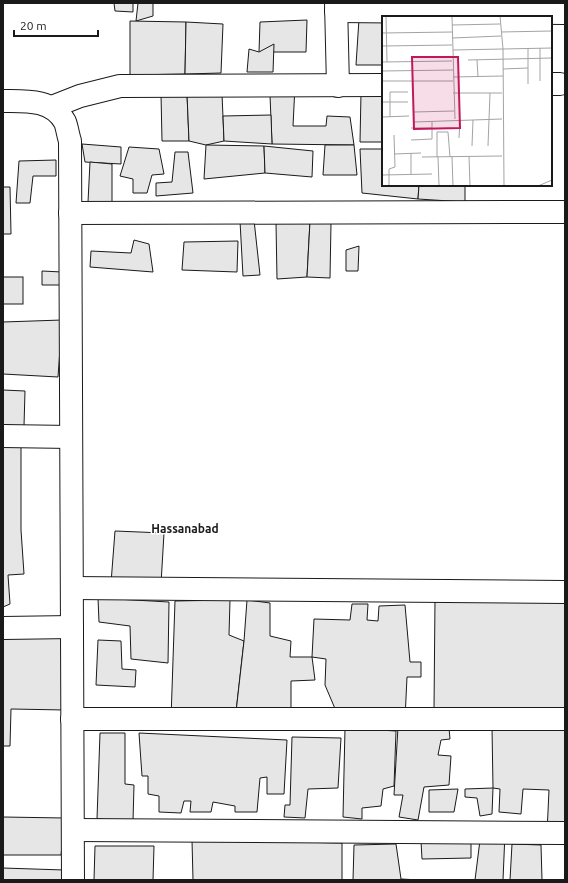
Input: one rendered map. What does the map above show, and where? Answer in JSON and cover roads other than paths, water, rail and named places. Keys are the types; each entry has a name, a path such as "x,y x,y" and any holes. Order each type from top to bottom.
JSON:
{"street":[{"path":"338,86 336,7 565,13"},
{"path":"52,107 80,96 120,86 382,85"},
{"path":"3,101 33,101 52,107 65,122 70,141 73,880"},
{"path":"70,213 562,212"},
{"path":"3,436 71,437"},
{"path":"72,588 565,592"},
{"path":"3,628 72,627"},
{"path":"72,720 565,719"},
{"path":"73,830 565,833"}],"district":[{"name":"Hassanabad","path":"185,528"}]}
